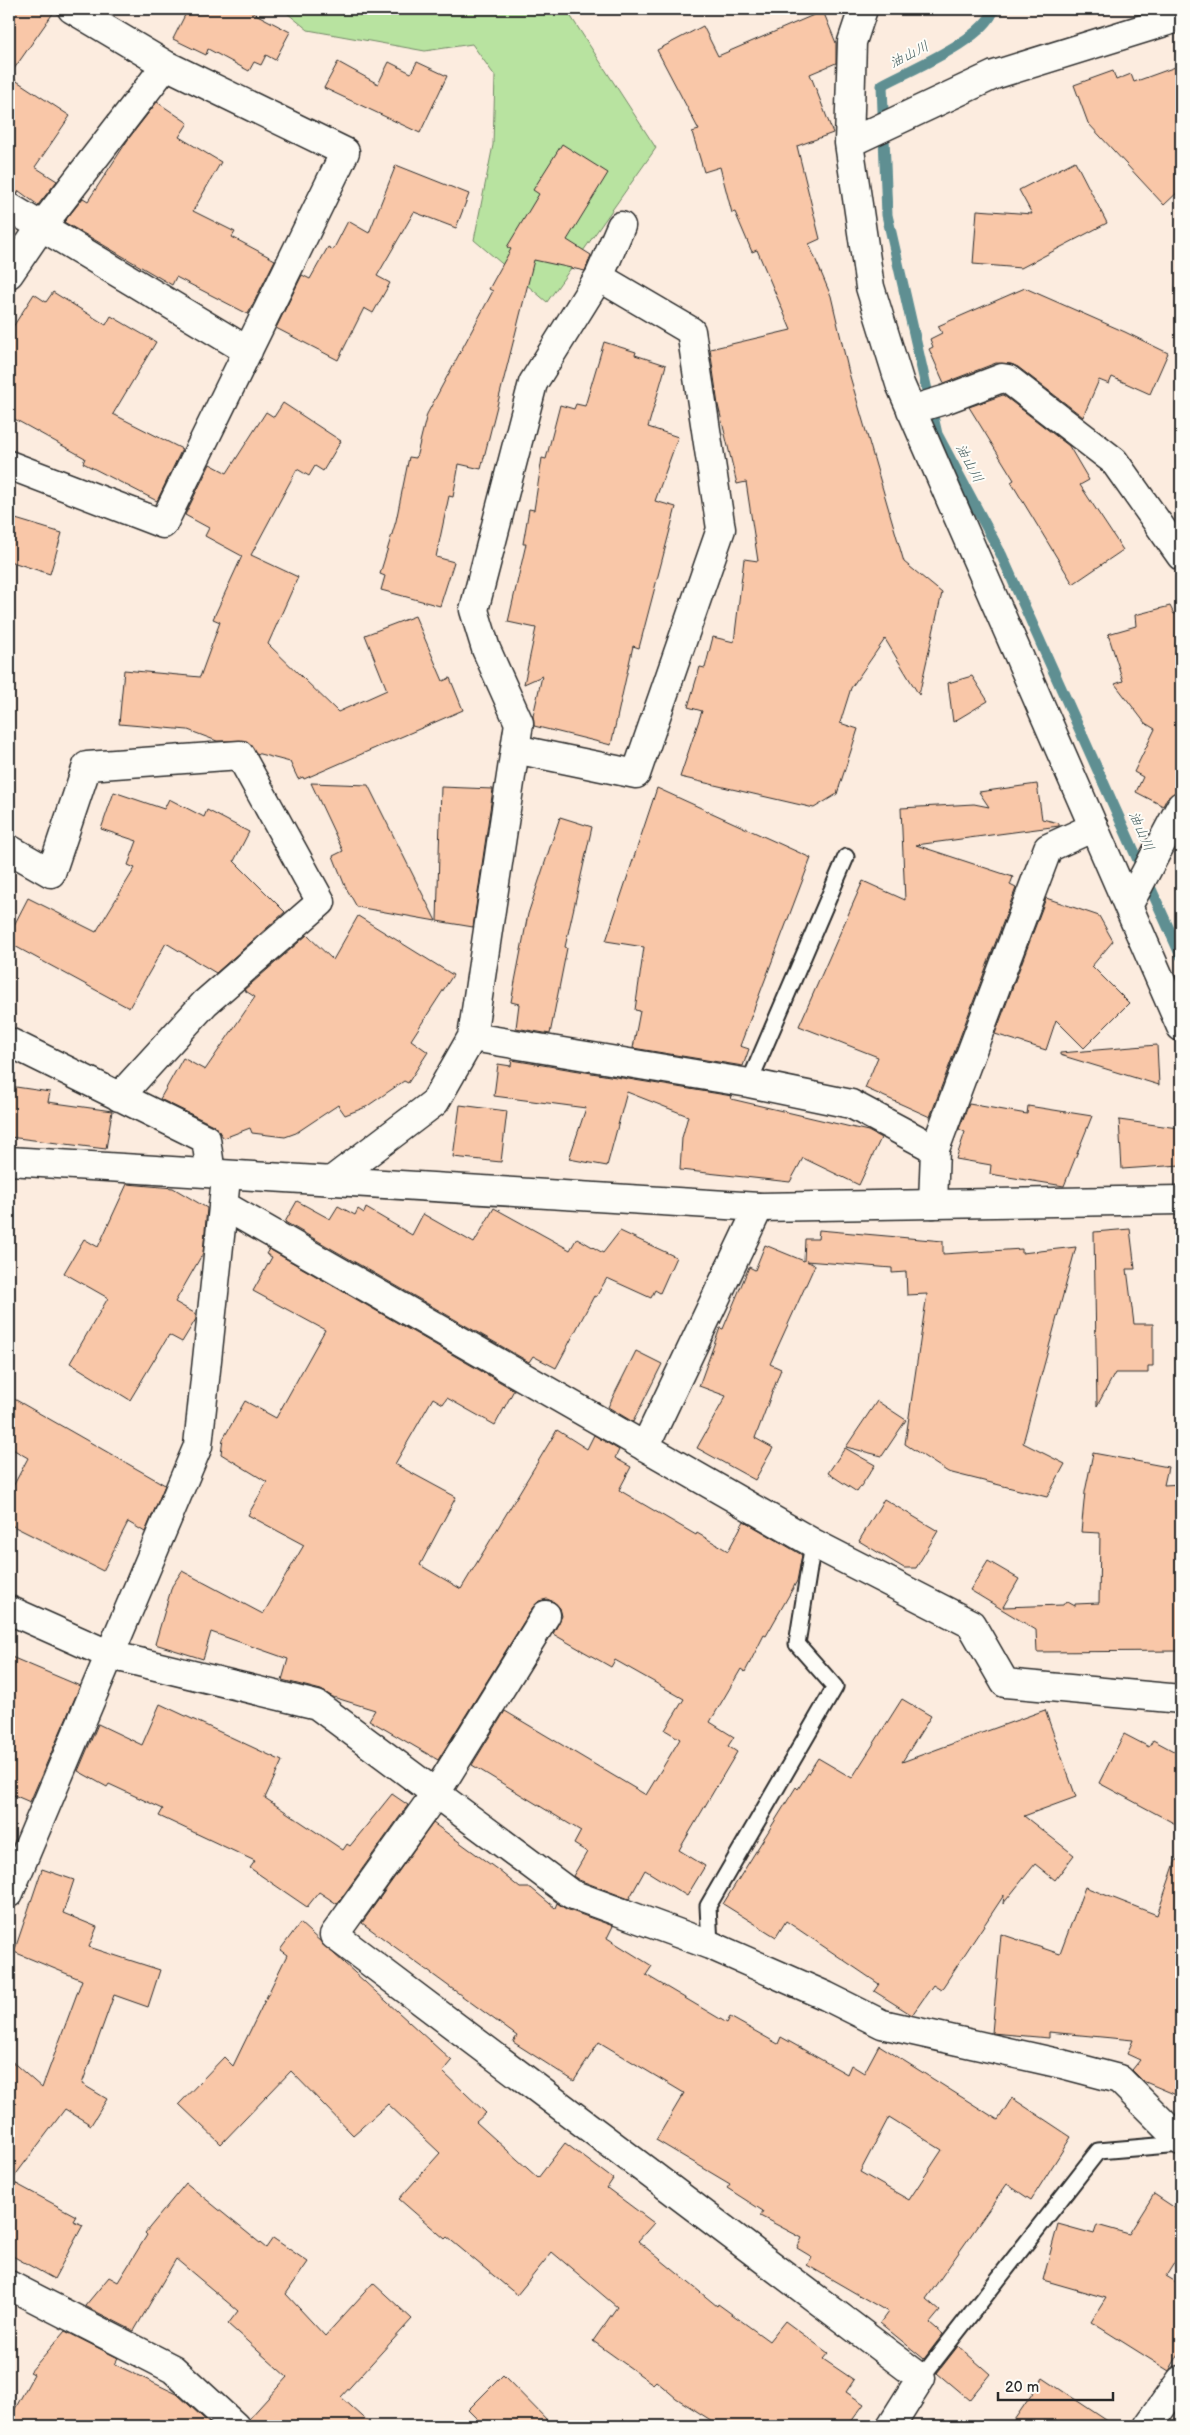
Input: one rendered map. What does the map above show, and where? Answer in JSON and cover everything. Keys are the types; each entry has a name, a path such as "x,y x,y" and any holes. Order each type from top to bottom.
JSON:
{"street":[{"path":"9,466 163,524 345,152 166,65 72,9"},
{"path":"863,9 852,42 849,143 870,287 900,384 1129,904 1181,1027"},
{"path":"849,143 994,75 1181,17"},
{"path":"9,274 41,227 166,65"},
{"path":"9,206 248,351"},
{"path":"331,1181 435,1102 472,1037 519,723 486,649 474,610 533,383 599,276 621,226"},
{"path":"515,749 636,774 721,529 691,331 599,276"},
{"path":"911,410 944,400 1002,378 1008,379 1114,461 1181,556"},
{"path":"9,849 51,874 87,766 240,755 321,902 205,1003 119,1097"},
{"path":"1129,904 1181,806"},
{"path":"933,1204 934,1149 1048,848 1094,827"},
{"path":"472,1037 749,1083 851,1104 934,1149"},
{"path":"9,1042 206,1139 219,1174 224,1204 198,1446 9,1893"},
{"path":"9,1161 758,1206 1181,1200"},
{"path":"224,1204 813,1543 971,1624 1005,1683 1181,1699"},
{"path":"645,1447 758,1206"},
{"path":"9,1610 110,1655 318,1705 572,1894 710,1945 826,1996 882,2024 1062,2064 1119,2079 1181,2143"},
{"path":"546,1615 436,1793 334,1935 921,2378 891,2426"},
{"path":"9,2286 173,2369 235,2426"},
{"path":"1148,2426 1181,2380"}],"lane":[{"path":"749,1083 846,857"},
{"path":"710,1945 708,1906 835,1687 797,1644 813,1543"},
{"path":"921,2378 1098,2150 1181,2143"}],"green space":[{"path":"282,9 566,9 656,148 547,302 474,240 493,145 495,76 472,44 425,51 308,30"}],"building":[{"path":"9,9 56,9 9,76"},
{"path":"188,9 246,9 290,32 275,60 266,55 261,65 254,62 249,71 208,49 206,55 173,39"},
{"path":"823,11 836,43 836,63 810,74 833,133 797,146 820,239 809,244 831,296 849,373 904,562 942,593 919,695 885,639 851,688 840,723 858,729 837,794 814,808 680,777 702,711 688,707 700,667 705,668 713,637 734,642 744,559 758,561 746,482 737,484 718,405 710,349 791,330 757,250 752,252 735,212 732,213 720,167 704,172 692,132 699,130 657,50 703,26 718,56"},
{"path":"338,62 378,84 389,62 411,73 417,62 447,76 420,133 324,88"},
{"path":"1181,65 1181,189 1164,205 1088,123 1074,85 1113,71 1116,80 1131,74 1134,82"},
{"path":"9,76 70,116 35,167 57,181 38,205 19,191 17,194 9,191"},
{"path":"157,102 188,123 179,137 221,162 193,211 235,232 232,237 275,260 248,314 176,277 172,285 64,222 83,198 88,201 129,138"},
{"path":"562,144 608,173 567,240 591,255 585,271 534,260 481,469 459,464 453,497 449,496 436,557 454,562 440,606 381,590 385,576 380,574 396,521 409,457 416,458 427,414 493,291 489,289 511,249 507,247 539,194 533,190"},
{"path":"1075,161 1107,223 1021,268 973,264 977,210 1032,214 1019,190"},
{"path":"396,165 469,194 456,228 414,212 377,276 390,283 373,313 364,308 338,360 276,328 302,275 310,279 328,247 333,250 348,221 369,233"},
{"path":"1025,288 1168,353 1150,394 1112,377 1109,384 1099,380 1083,417 1018,367 1011,364 996,363 944,383 929,349 933,347 930,339 942,333 938,326"},
{"path":"53,292 106,325 111,316 156,342 113,414 182,449 157,501 83,463 85,458 9,416 9,333 34,294 46,302"},
{"path":"604,342 636,352 635,355 666,365 648,427 678,437 655,501 676,507 639,648 633,646 611,745 534,726 533,716 542,676 524,684 536,628 508,622 526,544 523,544 529,509 534,510 542,458 546,459 560,405 574,409 576,404 585,406"},
{"path":"1003,395 1069,446 1089,480 1080,485 1123,550 1073,584 1011,482 1014,480 969,407"},
{"path":"283,403 341,441 323,471 315,466 309,476 297,469 251,555 298,577 268,644 338,712 387,690 365,635 415,616 443,681 450,678 463,710 304,779 303,777 298,779 290,762 256,753 247,741 217,741 188,730 119,724 124,670 200,677 220,622 213,619 242,556 205,536 209,528 185,515 210,464 227,473 266,412 274,417"},
{"path":"9,517 62,533 50,574 9,561"},
{"path":"1170,606 1174,614 1181,613 1181,784 1178,791 1167,798 1163,806 1136,792 1143,777 1134,772 1155,729 1145,723 1115,684 1123,681 1108,634 1136,626 1135,615"},
{"path":"972,676 988,701 953,722 948,683"},
{"path":"311,783 368,785 436,921 357,907 345,886 333,856 343,851"},
{"path":"1037,784 1042,819 1059,823 1059,826 916,845 1013,877 1010,885 1016,888 930,1117 865,1088 878,1057 799,1026 863,881 905,900 901,808 974,804 989,807 979,792"},
{"path":"441,787 493,789 473,927 437,921"},
{"path":"657,788 811,858 740,1046 749,1049 743,1066 633,1048 640,1011 635,1010 644,947 606,941"},
{"path":"114,792 164,809 169,799 204,817 207,810 249,832 234,861 285,912 216,973 166,943 129,1008 9,943 9,935 28,898 96,932 135,868 128,865 137,841 101,829"},
{"path":"560,817 592,827 565,947 567,948 550,1034 516,1028 519,1004 511,1002 528,914"},
{"path":"1046,898 1099,916 1113,941 1092,966 1129,1003 1084,1048 1056,1020 1046,1050 995,1034"},
{"path":"358,916 453,975 411,1040 428,1052 408,1083 404,1081 366,1107 345,1115 338,1105 296,1133 285,1137 252,1133 250,1128 224,1138 213,1125 160,1099 183,1058 205,1070 255,997 244,990 307,935 333,960"},
{"path":"1157,1045 1159,1085 1060,1055 1060,1053"},
{"path":"512,1060 732,1096 731,1099 868,1131 881,1138 859,1185 803,1158 790,1182 680,1170 682,1138 688,1116 627,1092 607,1166 569,1159 586,1108 494,1096 498,1064 511,1066"},
{"path":"9,1086 50,1092 48,1102 112,1111 106,1149 9,1137"},
{"path":"969,1104 1027,1114 1028,1106 1092,1116 1064,1186 990,1174 991,1165 956,1159 965,1132 959,1129"},
{"path":"460,1105 507,1111 501,1162 453,1157"},
{"path":"1119,1120 1178,1128 1179,1136 1181,1135 1181,1165 1122,1169"},
{"path":"127,1184 173,1188 207,1208 203,1253 175,1302 196,1314 196,1319 182,1342 169,1335 130,1400 70,1363 108,1298 64,1273 84,1239 98,1247"},
{"path":"297,1201 330,1219 338,1206 355,1215 358,1209 364,1213 366,1208 412,1235 423,1214 474,1243 494,1208 570,1250 577,1238 603,1253 620,1231 676,1257 660,1293 655,1290 651,1298 607,1278 596,1297 594,1296 556,1368 533,1356 529,1362 285,1222"},
{"path":"1130,1229 1135,1269 1127,1269 1134,1324 1153,1324 1153,1366 1148,1366 1148,1373 1115,1373 1097,1406 1094,1232"},
{"path":"819,1230 943,1241 943,1254 1022,1249 1022,1253 1076,1247 1023,1443 1065,1464 1047,1497 948,1472 905,1444 927,1294 907,1295 906,1272 892,1273 892,1268 806,1261 815,1265 770,1364 781,1369 755,1438 773,1448 755,1480 697,1448 726,1396 699,1386 720,1328 723,1329 749,1267 755,1270 765,1245 804,1261 805,1239 818,1239"},
{"path":"269,1249 514,1390 495,1425 447,1398 443,1404 433,1398 395,1464 456,1497 420,1565 461,1589 557,1430 587,1449 594,1435 619,1450 615,1458 631,1467 619,1490 696,1535 697,1533 728,1551 744,1521 802,1555 797,1581 766,1636 764,1635 745,1672 741,1669 710,1722 734,1737 728,1746 737,1752 679,1850 705,1866 687,1896 645,1870 629,1899 579,1880 573,1876 587,1852 574,1844 581,1831 472,1765 505,1711 646,1795 680,1739 665,1730 684,1699 615,1660 611,1667 553,1634 562,1616 560,1608 554,1602 547,1599 539,1601 533,1607 438,1760 369,1720 375,1710 333,1697 321,1690 282,1680 288,1659 211,1632 203,1659 155,1644 172,1586 182,1571 263,1614 304,1545 248,1515 267,1482 221,1454 223,1439 245,1401 276,1418 325,1330 253,1291 272,1257 266,1254"},
{"path":"636,1351 662,1364 633,1422 608,1407"},
{"path":"9,1396 165,1485 145,1532 128,1522 103,1571 9,1524 9,1494 28,1458 9,1447"},
{"path":"877,1401 906,1420 882,1456 846,1447"},
{"path":"845,1448 875,1465 857,1492 828,1473"},
{"path":"1093,1453 1168,1467 1164,1485 1181,1484 1181,1651 1037,1652 1036,1630 970,1590 988,1561 1019,1579 1003,1607 1063,1605 1066,1601 1075,1606 1075,1604 1099,1603 1100,1533 1081,1532 1085,1492"},
{"path":"884,1499 938,1531 916,1568 904,1568 859,1541"},
{"path":"9,1656 80,1686 30,1802 9,1793"},
{"path":"902,1699 931,1716 902,1762 1045,1710 1076,1797 1024,1816 1074,1855 1055,1880 1035,1864 1003,1904 1004,1895 941,1990 933,1985 912,2015 874,1991 879,1984 786,1921 776,1937 723,1904 796,1787 798,1789 818,1758 852,1778"},
{"path":"160,1704 282,1761 265,1798 343,1850 347,1844 350,1846 392,1794 408,1805 337,1904 319,1892 307,1907 250,1868 255,1861 159,1816 163,1809 109,1784 107,1787 78,1771 98,1724 142,1745"},
{"path":"1124,1734 1149,1747 1153,1740 1181,1755 1181,1827 1099,1783"},
{"path":"433,1823 520,1888 531,1888 555,1908 557,1903 566,1909 613,1926 607,1938 652,1966 646,1975 727,2023 730,2017 778,2044 781,2037 847,2074 851,2065 864,2073 879,2045 998,2120 1012,2098 1071,2137 1031,2200 1007,2184 926,2299 940,2311 930,2323 943,2334 924,2359 880,2323 888,2312 807,2265 812,2257 797,2248 802,2238 760,2216 763,2211 727,2188 730,2184 656,2140 684,2093 599,2042 574,2081 513,2042 517,2036 362,1923","holes":["889,2117 942,2150 909,2200 860,2172"]},
{"path":"1176,1860 1181,1860 1181,2097 1143,2081 1132,2070 1140,2060 1127,2054 1133,2040 1049,2032 1049,2038 992,2033 1001,1934 1060,1954 1085,1887 1157,1915"},
{"path":"42,1869 74,1880 63,1913 97,1927 89,1947 160,1970 148,2007 114,1995 82,2084 107,2099 91,2125 65,2109 11,2181 76,2216 73,2221 83,2225 54,2279 9,2254 9,2059 42,2088 82,1980 14,1952"},
{"path":"300,1923 452,2061 443,2072 486,2113 476,2122 538,2178 565,2143 613,2179 607,2188 654,2223 638,2241 717,2306 718,2304 769,2341 785,2321 828,2353 823,2359 854,2380 846,2392 864,2404 848,2426 720,2426 676,2398 656,2381 653,2384 593,2341 617,2307 552,2252 517,2295 447,2237 445,2239 399,2199 440,2153 388,2104 353,2135 291,2071 221,2144 179,2104 224,2057 233,2066 287,1955 280,1950"},
{"path":"186,2183 266,2248 273,2238 308,2262 286,2294 325,2336 373,2283 412,2319 341,2397 373,2426 250,2426 249,2419 287,2377 228,2324 238,2311 176,2259 134,2331 85,2306 109,2277 118,2282 147,2235 145,2233"},
{"path":"1154,2194 1181,2212 1181,2252 1166,2276 1181,2285 1181,2350 1169,2371 1091,2322 1106,2298 1043,2280 1058,2224 1094,2234 1097,2225 1129,2234"},
{"path":"65,2331 118,2358 114,2364 177,2394 212,2426 9,2426 9,2420 34,2374 30,2372"},
{"path":"958,2346 990,2374 969,2400 937,2373"},
{"path":"503,2375 553,2426 484,2426 468,2410"},
{"path":"1043,2378 1115,2426 1010,2426"}],"waterway":[{"name":"油山川","path":"994,9 988,21 962,42 945,53 882,85 887,215 937,434 1001,554 1181,956"}]}
